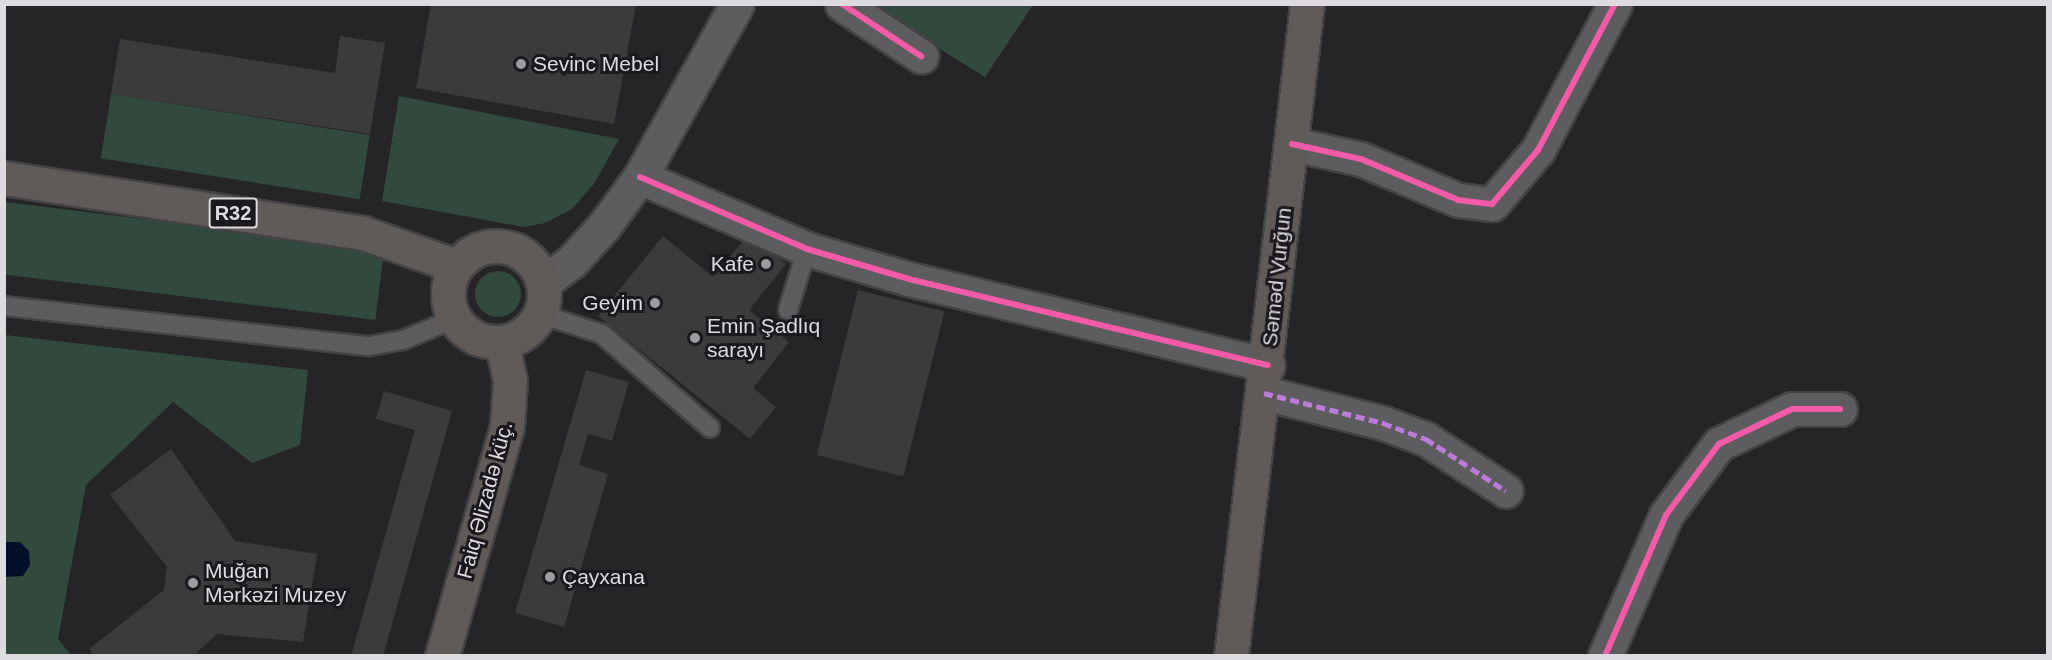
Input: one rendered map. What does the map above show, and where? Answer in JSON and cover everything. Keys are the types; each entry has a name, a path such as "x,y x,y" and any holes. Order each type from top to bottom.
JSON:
{"main road":[{"name":"Səməd Vurğun","path":"1231,656 1266,379 1306,4"},
{"name":"R32","path":"4,178 363,233 456,266"},
{"path":"482,247 513,248 537,268 541,299 518,337 502,342 474,338 454,319 447,298 456,266 482,247"},
{"name":"Faiq Əlizadə küç.","path":"442,656 507,427 510,381 502,342"}],"street":[{"path":"541,299 604,226 640,177 737,4"},
{"path":"842,4 921,56"},
{"path":"1292,144 1361,159 1458,200 1492,204 1538,150 1615,4"},
{"path":"640,177 807,249 1266,379 1426,439 1506,491"},
{"path":"1605,656 1666,515 1719,444 1792,409 1840,409"}],"lane":[{"path":"788,310 807,249"},
{"path":"541,299 602,334 710,428"},
{"path":"4,306 369,346 403,340 454,319"}],"green space":[{"path":"869,5 1033,5 985,77"},
{"path":"111,94 370,135 360,199 101,158"},
{"path":"399,96 619,139 594,184 572,209 545,223 524,227 382,201"},
{"path":"5,202 384,249 375,320 4,274"},
{"path":"498,271 514,278 521,294 514,310 498,317 482,310 475,294 482,278"},
{"path":"5,335 308,370 300,445 252,463 173,402 86,485 58,639 71,655 5,656"}],"water":[{"path":"4,542 20,542 29,551 30,565 23,576 5,577"}],"building":[{"path":"431,4 636,4 614,124 416,88"},
{"path":"340,36 385,43 370,134 111,94 120,39 335,73"},
{"path":"749,234 786,264 749,310 789,342 753,388 776,407 750,439 598,316 663,236 713,277"},
{"path":"858,290 944,312 903,476 817,455"},
{"path":"586,370 629,382 612,441 588,434 579,465 608,474 564,627 515,613"},
{"path":"384,391 452,411 383,656 351,656 415,430 376,419"},
{"path":"171,449 235,541 317,554 303,642 217,634 193,656 94,656 89,649 164,590 167,567 110,495"}],"marked path":[{"path":"1264,393 1383,423 1426,439 1506,491"}],"cycle path":[{"path":"842,4 921,56"},
{"path":"1292,144 1361,159 1458,200 1492,204 1538,150 1615,4"},
{"path":"640,177 807,249 909,279 1268,365"},
{"path":"1605,656 1666,515 1719,444 1792,409 1840,409"}],"place":[{"name":"Sevinc Mebel","path":"521,64"},
{"name":"Kafe","path":"766,264"},
{"name":"Geyim","path":"655,303"},
{"name":"Emin Şadlıq sarayı","path":"695,338"},
{"name":"Çayxana","path":"550,577"},
{"name":"Muğan Mərkəzi Muzey","path":"193,583"}]}
